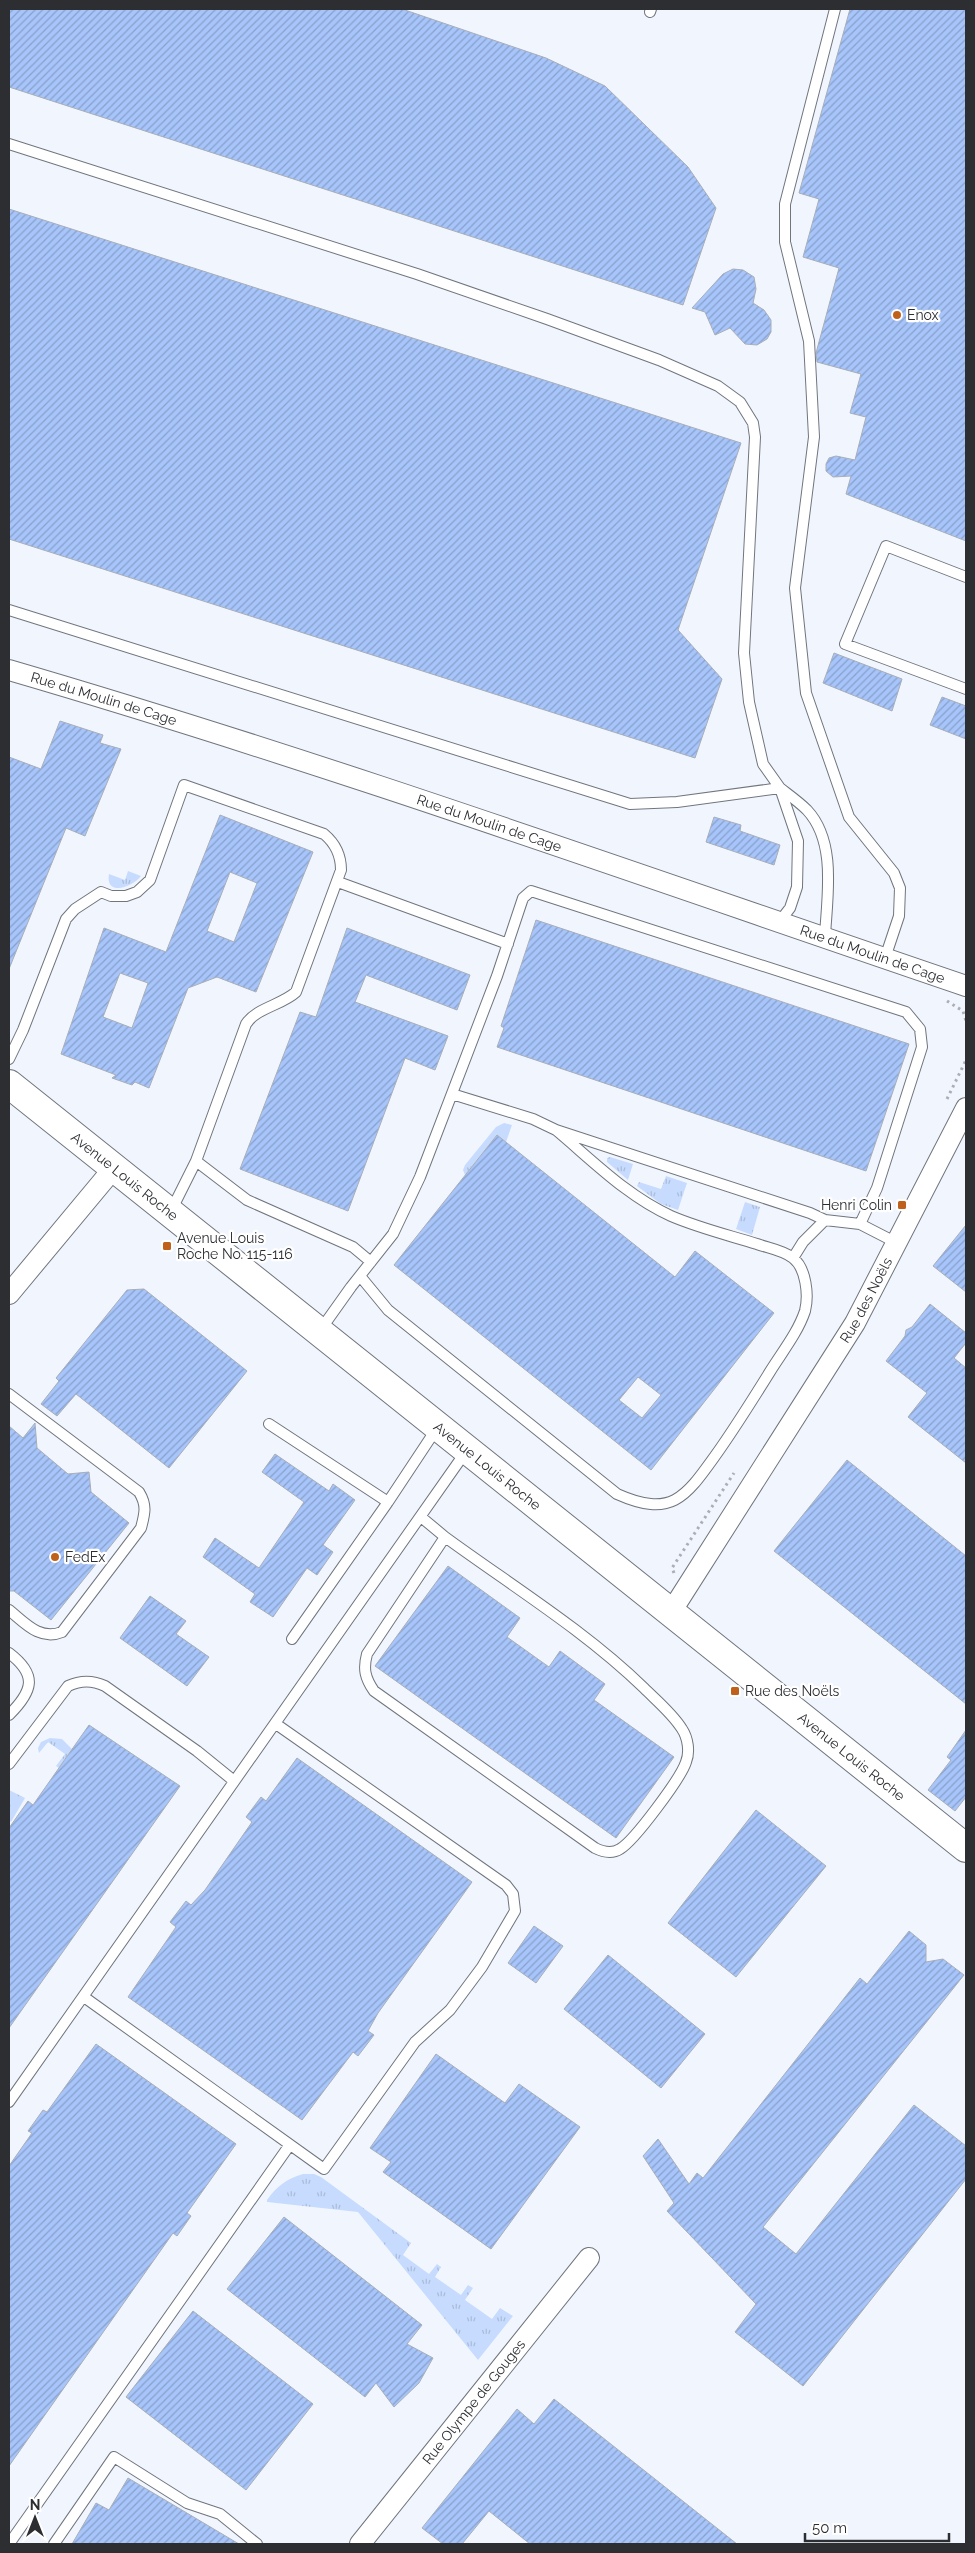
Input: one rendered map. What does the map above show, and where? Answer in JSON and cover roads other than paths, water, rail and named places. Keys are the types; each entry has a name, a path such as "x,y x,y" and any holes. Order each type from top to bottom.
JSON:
{"main road":[{"name":"Avenue Louis Roche","path":"9,1084 113,1169 966,1848"}],"street":[{"name":"Rue du Moulin de Cage","path":"9,670 270,751 825,936 966,986"},
{"name":"Rue des Noëls","path":"671,1612 855,1323 966,1108"},
{"path":"9,1294 113,1169"},
{"name":"Rue Olympe de Gouges","path":"360,2544 589,2258"}],"lane":[{"path":"835,9 785,204 785,242 809,341 814,437 795,588 806,693 849,817 894,873 900,888 899,916 885,958"},
{"path":"9,144 248,219 547,319 659,360 718,386 740,402 753,424 755,437 744,652 749,702 763,764 780,788 807,810 819,828 826,849 825,936"},
{"path":"966,577 886,546 845,644 966,689"},
{"path":"9,610 630,804 678,802 780,788"},
{"path":"9,1059 23,1030 66,919 74,909 101,892 111,896 126,896 137,892 150,880 184,785 324,834 338,849 341,859 338,882 296,992 282,1002 254,1016 246,1024 196,1161 170,1213"},
{"path":"780,788 798,841 797,887 790,908 780,921"},
{"path":"338,882 508,944"},
{"path":"319,1333 393,1234 420,1177 508,944 523,898 531,891 906,1012 920,1029 922,1047 876,1188 860,1224"},
{"path":"452,1094 533,1119 556,1130 810,1212 825,1220 860,1224 897,1243"},
{"path":"360,1276 388,1310 617,1494 641,1503 652,1504 679,1499 689,1492 730,1435 796,1331 805,1309 807,1296 804,1278 793,1258 779,1251 703,1228 642,1201 556,1130"},
{"path":"196,1161 247,1200 352,1248 371,1262"},
{"path":"793,1258 804,1242 825,1220"},
{"path":"9,1394 138,1492 144,1502 146,1512 141,1528 62,1632 53,1635 39,1634 9,1610"},
{"path":"269,1424 388,1502"},
{"path":"292,1639 388,1502 437,1427"},
{"path":"9,2102 234,1780 276,1724 467,1449"},
{"path":"421,1517 445,1537 609,1654 683,1729 688,1743 687,1760 679,1777 632,1838 620,1849 605,1852 595,1848 374,1691 366,1679 364,1666 367,1654 445,1537"},
{"path":"9,1652 27,1669 29,1680 24,1697 9,1715"},
{"path":"9,1764 68,1686 79,1682 92,1681 105,1686 197,1751 234,1780"},
{"path":"84,1997 324,2170 415,2042 450,2010 482,1967 515,1911 516,1902 506,1885 276,1724"},
{"path":"9,2544 289,2146"},
{"path":"54,2544 114,2457 188,2503 220,2514 257,2544"}],"place":[{"name":"Enox","path":"897,315"},
{"name":"Henri Colin","path":"902,1205"},
{"name":"Avenue Louis Roche No. 115-116","path":"167,1246"},
{"name":"FedEx","path":"55,1557"},
{"name":"Rue des Noëls","path":"735,1691"}]}
